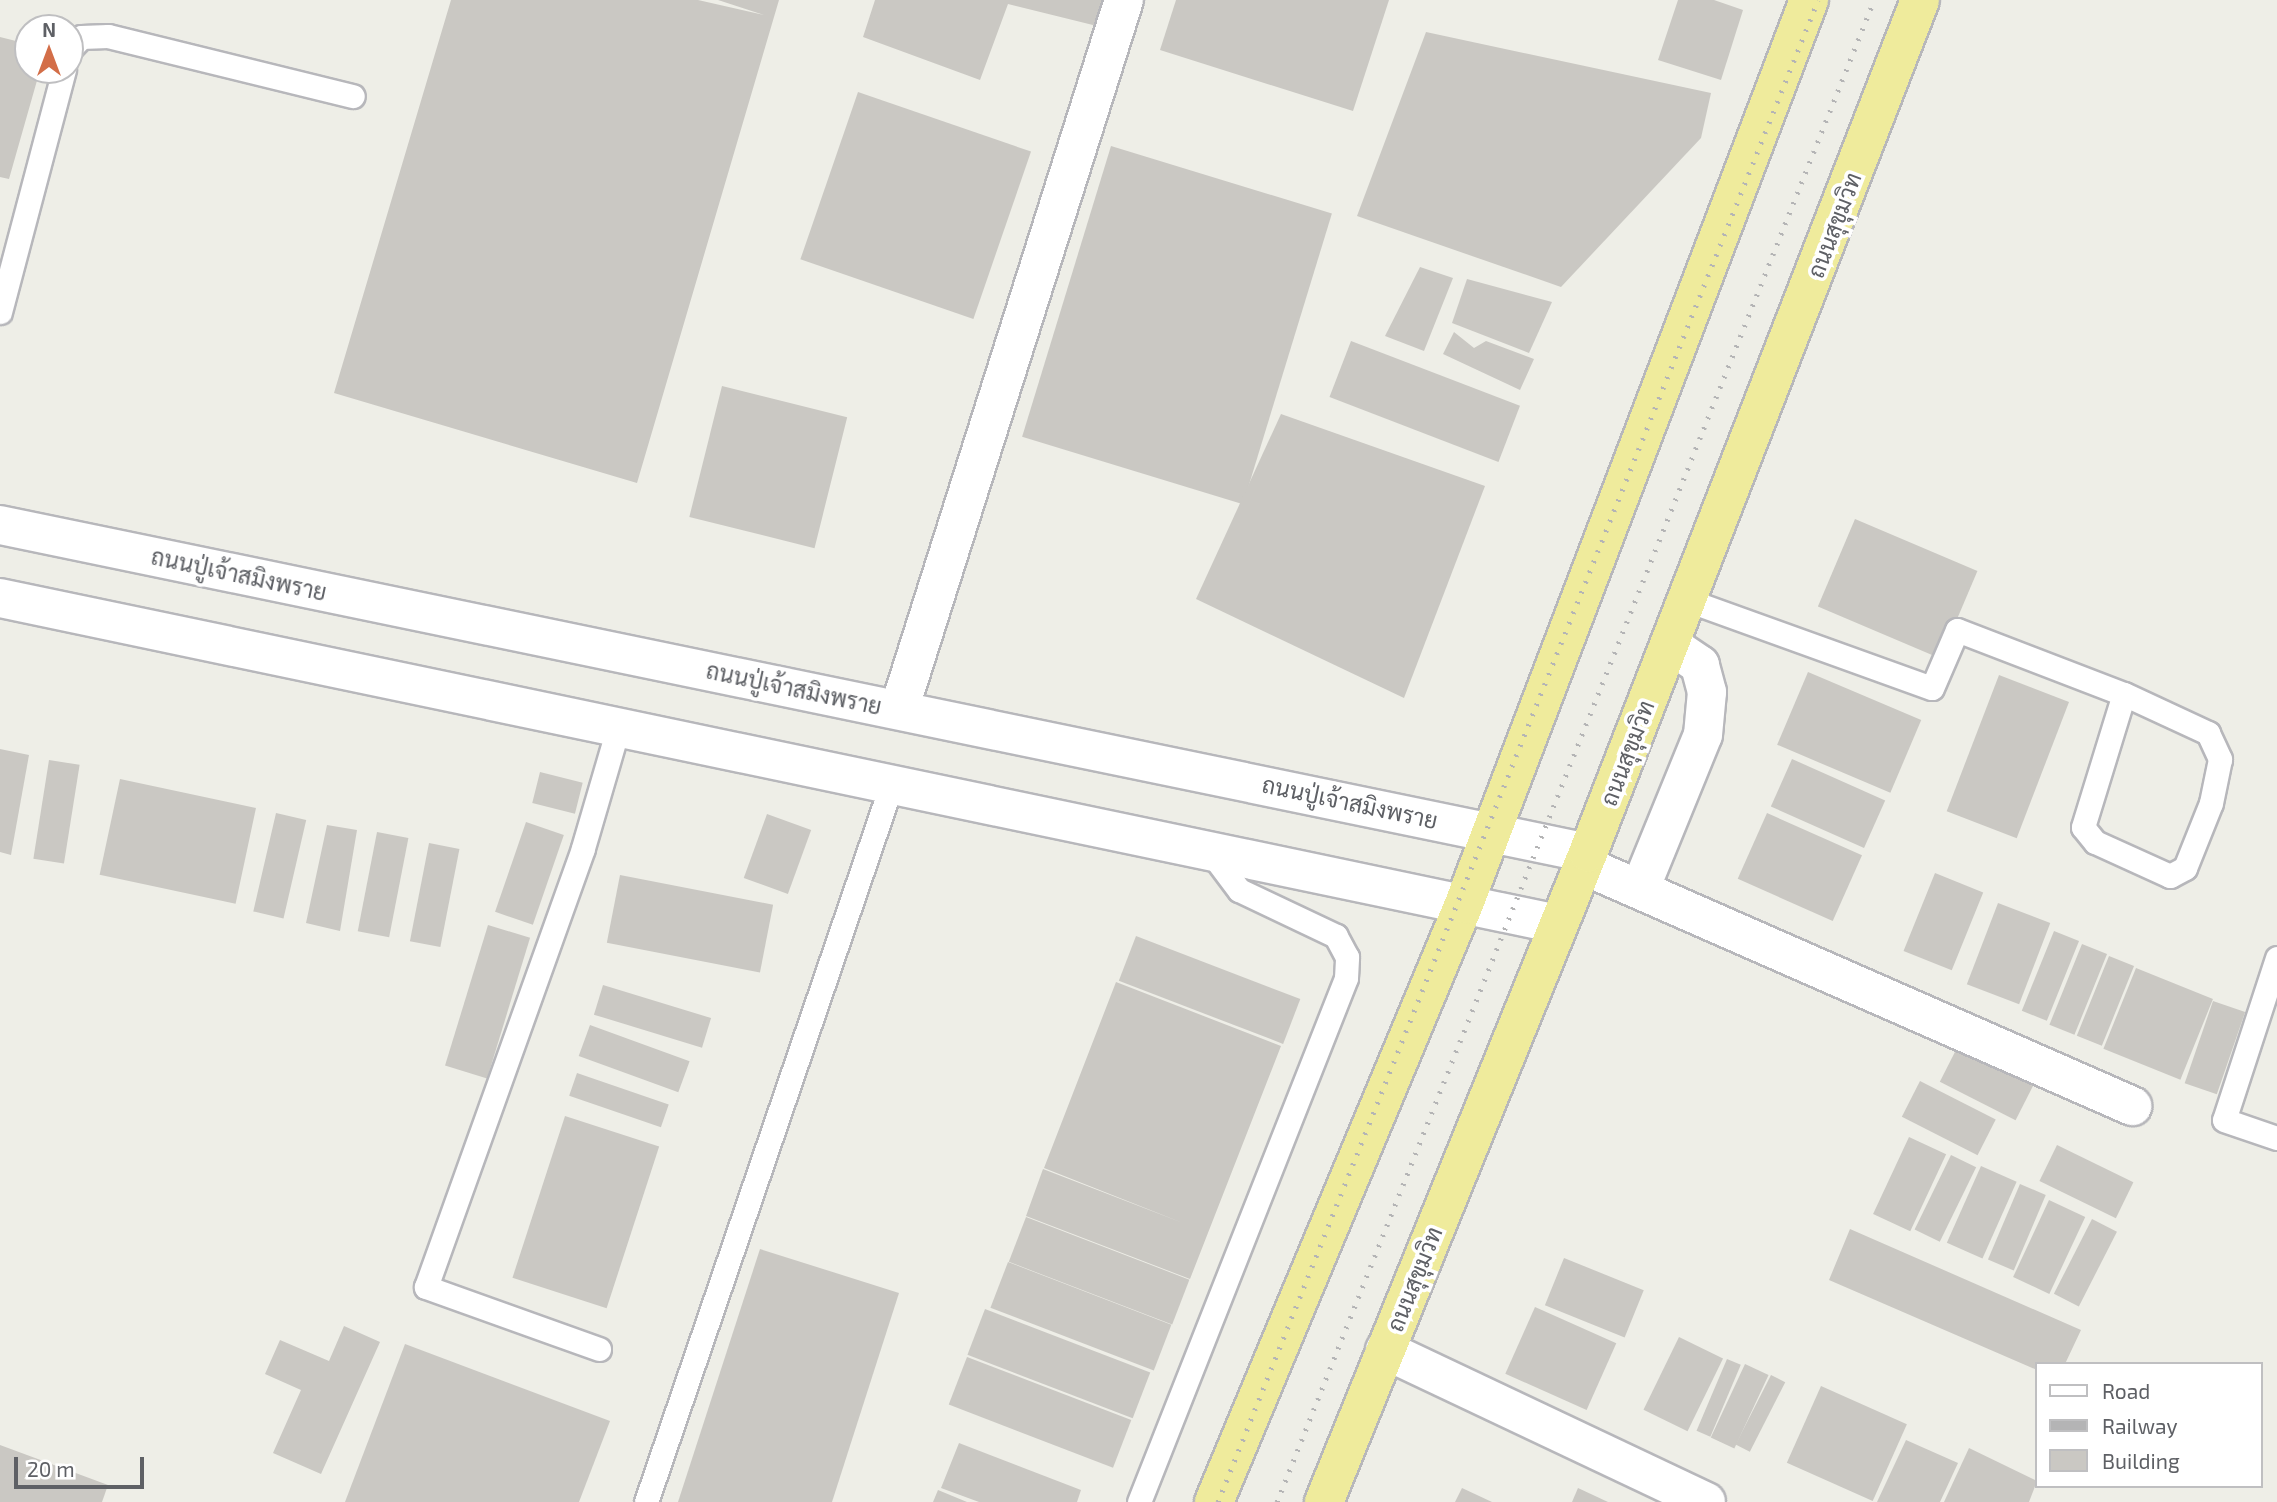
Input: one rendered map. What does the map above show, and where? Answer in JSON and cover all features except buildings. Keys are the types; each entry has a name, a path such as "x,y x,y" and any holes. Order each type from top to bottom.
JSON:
{"highway":[{"path":"1214,1502 1464,904 1489,830 1809,0"},
{"name":"ถนนสุขุมวิท","path":"1324,1502 1586,859 1920,0"}],"main road":[{"path":"899,710 1124,0"},
{"name":"ถนนปู่เจ้าสมิงพราย","path":"0,525 1489,830 1586,859 1640,889 2132,1107"},
{"path":"0,598 619,725 1558,924"},
{"path":"1640,889 1703,735 1707,692 1700,665 1669,644"},
{"path":"1385,1350 1706,1502"}],"lane":[{"path":"84,37 108,36 353,96"},
{"path":"0,312 60,84"},
{"path":"1687,600 1932,688 1957,629 2124,694 2208,733 2220,759 2211,803 2185,868 2170,876 2095,842 2083,827 2124,694"},
{"path":"599,1349 426,1287 583,848 619,725"},
{"path":"646,1502 892,783"},
{"path":"1139,1502 1346,978 1347,957 1336,936 1238,890 1209,850"},
{"path":"2277,958 2224,1120 2277,1138"}],"railway":[{"path":"1218,1502 1818,0"},
{"path":"1277,1502 1874,0"}]}
